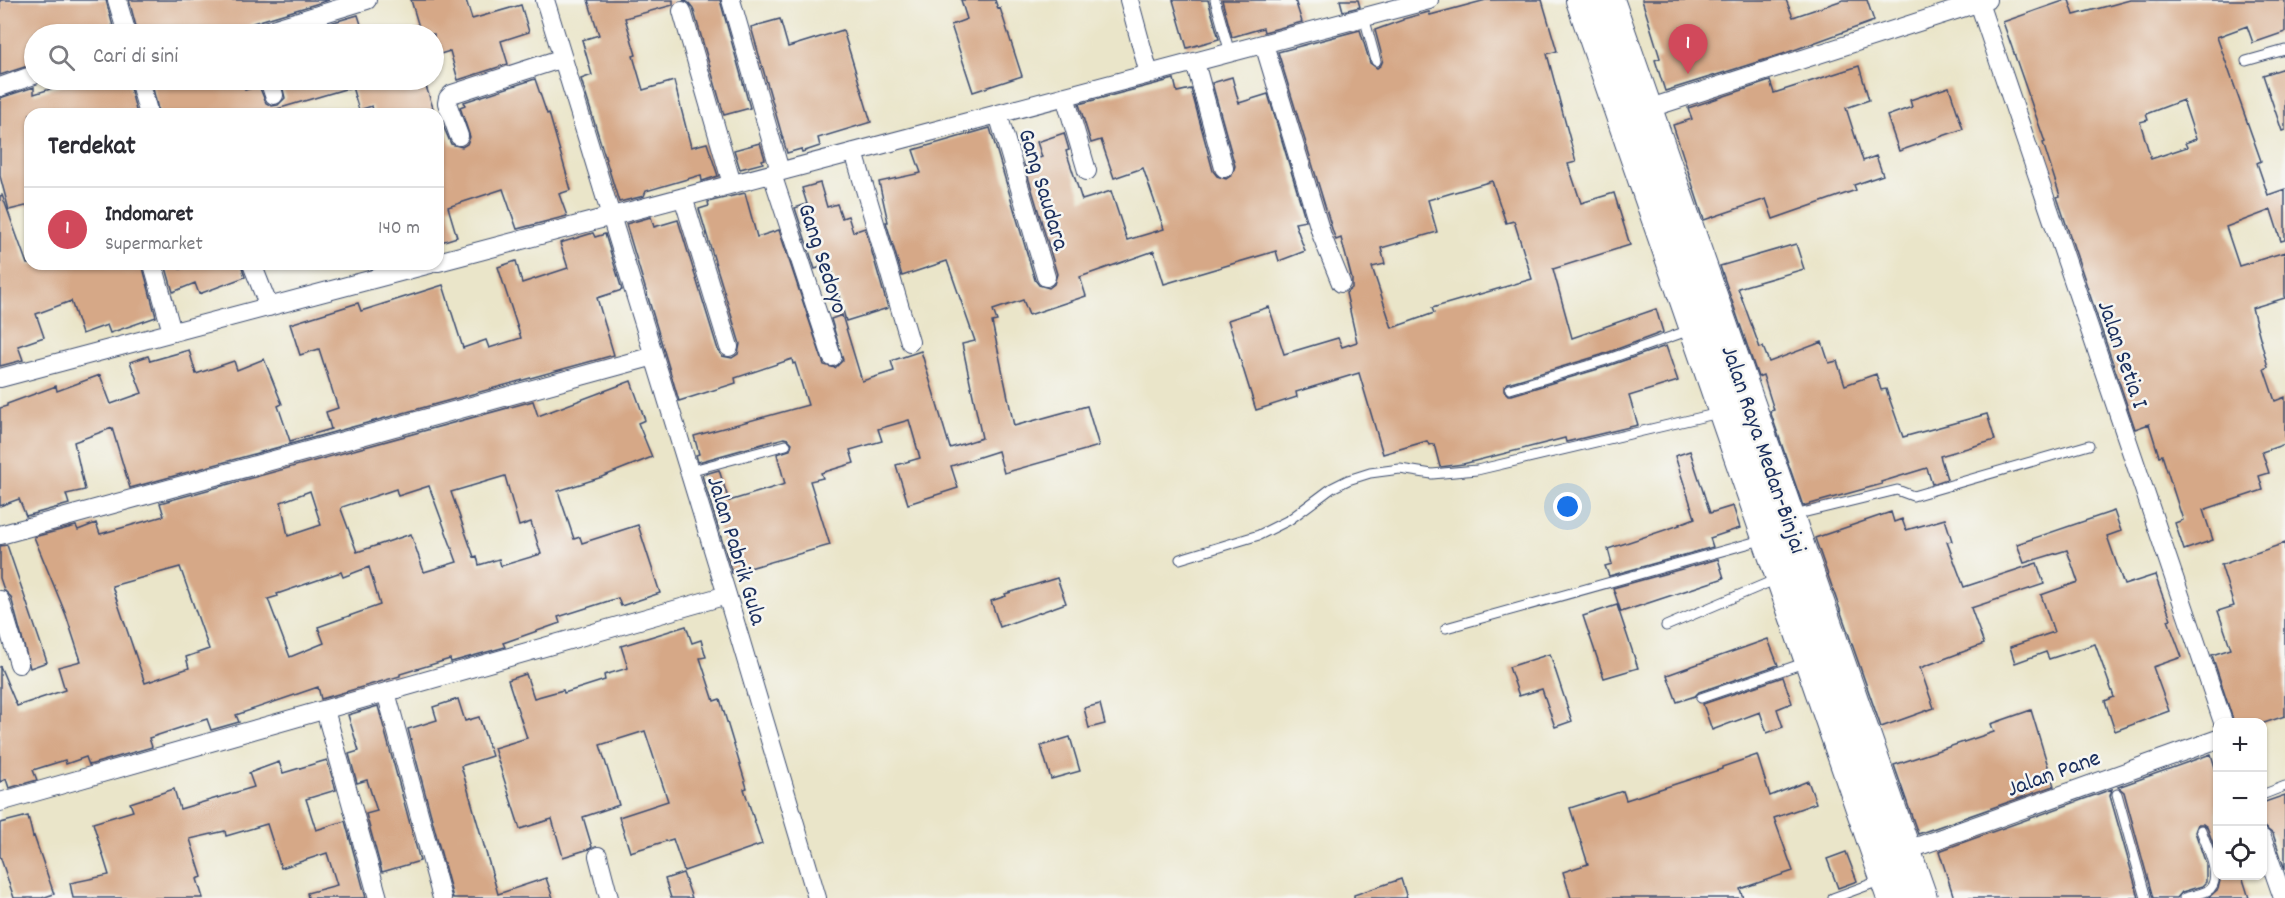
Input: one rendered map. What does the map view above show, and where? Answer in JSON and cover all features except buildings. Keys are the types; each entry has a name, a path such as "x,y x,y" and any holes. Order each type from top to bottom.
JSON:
{"highway":[{"name":"Jalan Raya Medan-Binjai","path":"1582,0 1724,411 1778,527 1905,850 1921,898"},
{"name":"Jalan Raya Medan-Binjai","path":"1608,0 1647,109 1778,527 1782,577 1890,888"}],"street":[{"path":"117,0 124,24"},
{"path":"289,24 367,0"},
{"name":"Jalan Pabrik Gula","path":"545,0 817,898"},
{"name":"Gang Sedoyo","path":"731,0 776,173 832,357"},
{"path":"1129,0 1149,74"},
{"path":"444,260 1429,0"},
{"path":"1647,109 1982,1"},
{"name":"Jalan Setia I","path":"1982,1 2221,718"},
{"path":"682,11 732,184"},
{"path":"1264,44 1322,236 1341,283"},
{"path":"459,136 447,103 452,94 563,58"},
{"path":"1195,62 1224,168"},
{"path":"0,87 24,79"},
{"path":"142,90 147,108"},
{"path":"1065,96 1088,171"},
{"name":"Gang Saudara","path":"998,114 1046,277"},
{"path":"854,152 910,342"},
{"path":"683,197 729,348"},
{"path":"155,270 172,332"},
{"path":"254,270 269,307"},
{"path":"0,378 408,270"},
{"path":"0,535 654,356"},
{"path":"0,802 727,595"},
{"path":"0,600 19,664"},
{"path":"386,692 442,898"},
{"path":"325,710 378,898"},
{"name":"Jalan Pane","path":"1905,850 2213,740"},
{"path":"2267,852 2283,898"},
{"path":"598,856 609,898"}],"lane":[{"path":"1215,0 1230,53"},
{"path":"1364,17 1376,62"},
{"path":"2246,61 2285,50"},
{"path":"1510,389 1603,361 1696,328"},
{"path":"1180,559 1259,535 1289,520 1332,488 1370,473 1400,469 1432,474 1454,474 1724,411"},
{"path":"1446,628 1897,490 1913,496 2089,445"},
{"path":"689,471 786,446"},
{"path":"1666,626 1782,577"},
{"path":"1701,698 1811,661"},
{"path":"2267,793 2285,786"},
{"path":"2117,794 2146,898"},
{"path":"2184,898 2208,890 2214,884 2216,875 2201,830"},
{"path":"1833,898 1890,888"}],"place":[{"name":"Indomaret","path":"1688,74"}]}
